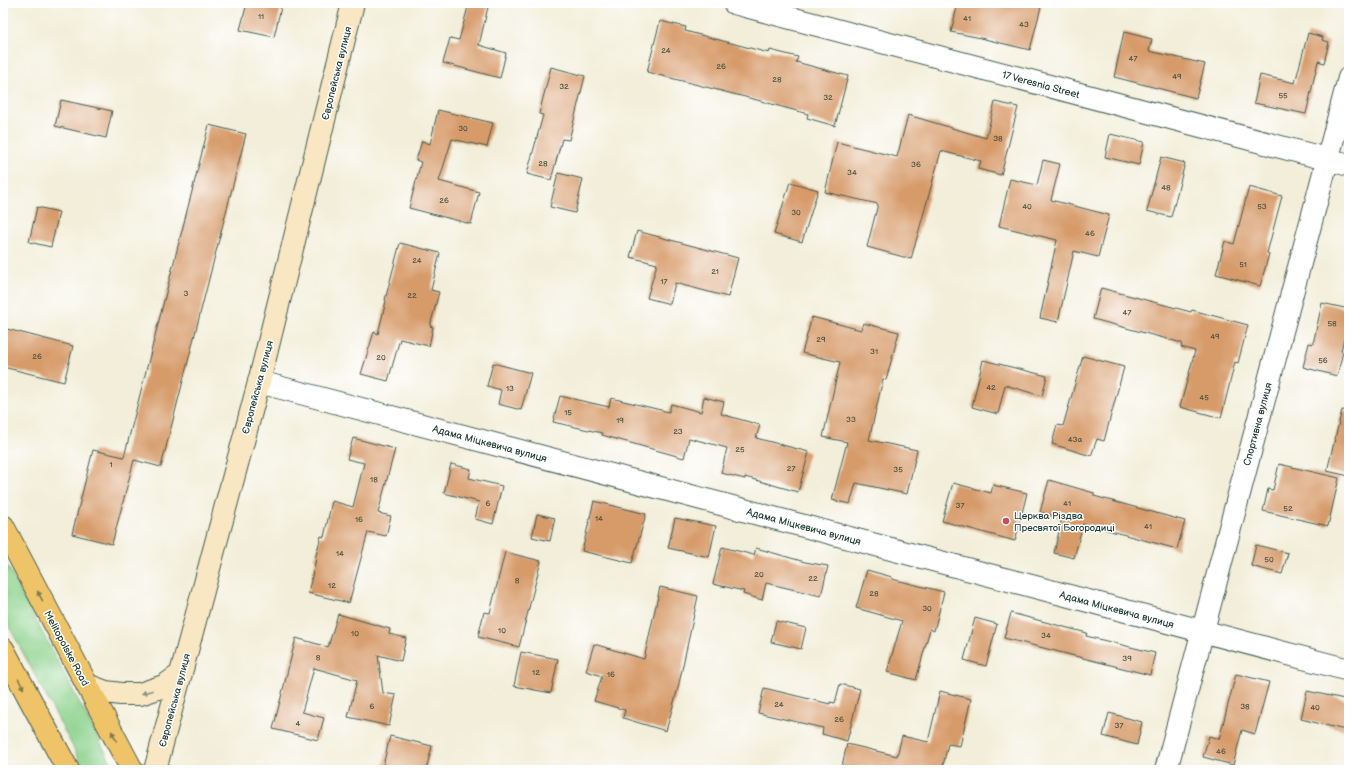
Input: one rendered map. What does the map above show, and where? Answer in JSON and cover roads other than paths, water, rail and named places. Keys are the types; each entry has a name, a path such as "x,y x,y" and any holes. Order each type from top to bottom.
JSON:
{"main road":[{"name":"Melitopolske Road","path":"3,526 132,770"},
{"path":"3,650 68,770"}],"street":[{"name":"Європейська вулиця","path":"155,770 259,382 353,3"},
{"name":"17 Veresnia Street","path":"734,3 1349,165"},
{"name":"Спортивна вулиця","path":"1166,770 1349,78"},
{"name":"Адама Міцкевича вулиця","path":"259,382 1349,670"},
{"path":"87,685 106,692 140,694 164,686 181,674"}],"place":[{"name":"Церква Різдва Пресвятої Богородиці","path":"1006,521"}]}
